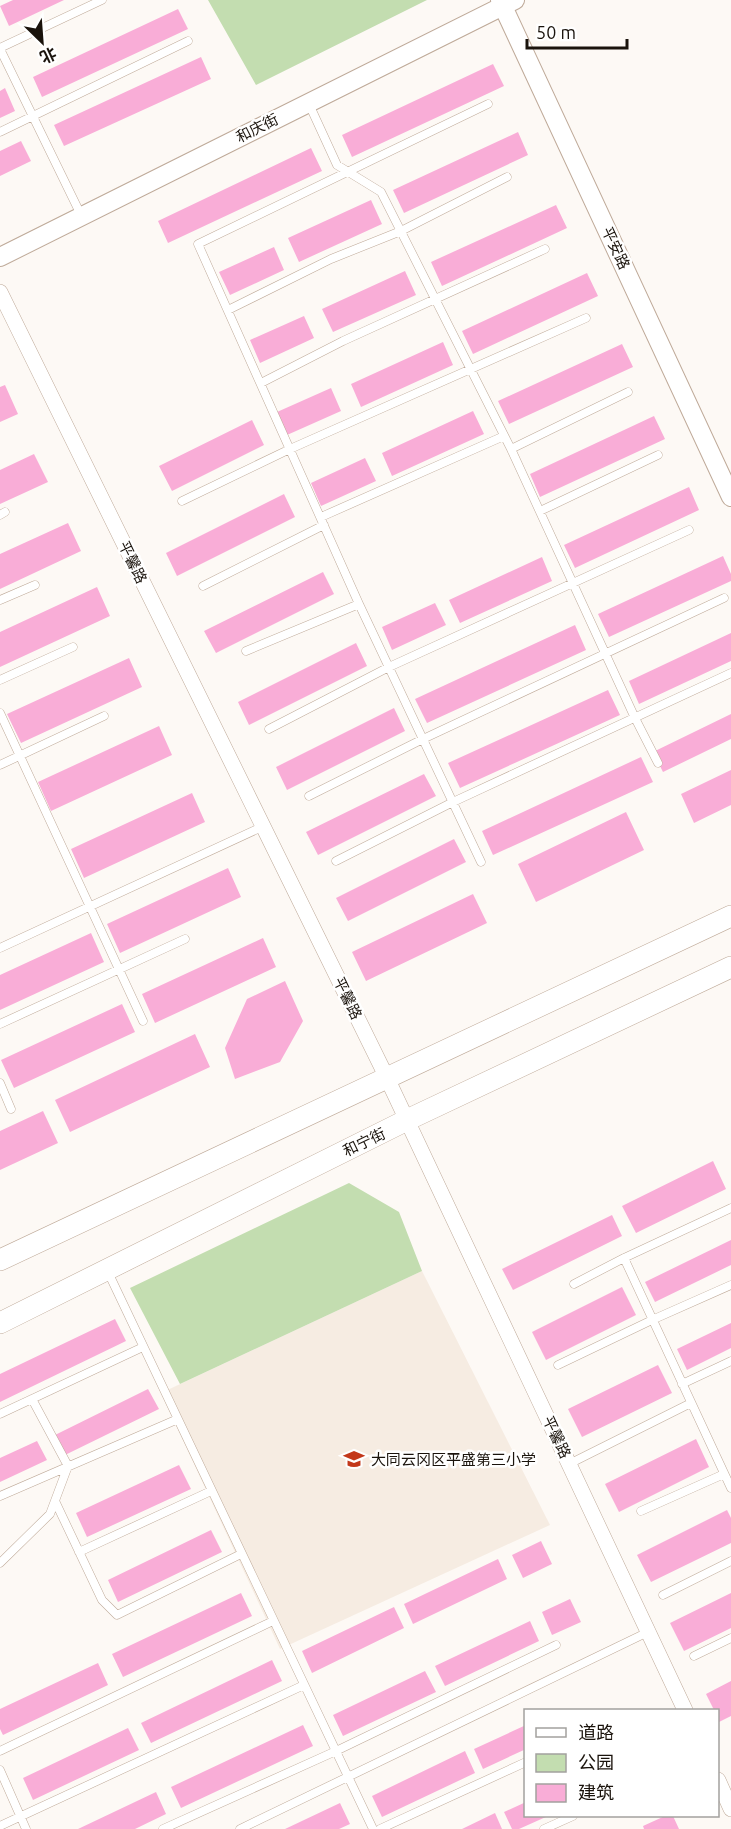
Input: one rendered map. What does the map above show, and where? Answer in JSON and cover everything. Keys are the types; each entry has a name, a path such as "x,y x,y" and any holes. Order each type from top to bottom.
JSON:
{"main road":[{"path":"0,1260 731,916"},
{"name":"和宁街","path":"0,1323 407,1120 731,967"}],"street":[{"name":"和庆街","path":"0,257 506,2"},
{"name":"平安路","path":"506,2 731,497"},
{"name":"平馨路","path":"0,292 387,1078 685,1709"},
{"path":"719,1784 731,1809"}],"lane":[{"path":"81,216 0,49 102,0"},
{"path":"0,132 188,41"},
{"path":"308,103 337,165 381,192 511,449 658,763"},
{"path":"481,862 360,604 198,244 488,104"},
{"path":"228,310 331,259 401,231 507,177"},
{"path":"261,383 344,341 545,249"},
{"path":"182,501 290,449 586,318"},
{"path":"511,449 628,393"},
{"path":"202,586 323,521 504,436"},
{"path":"540,511 658,455"},
{"path":"269,729 389,667 689,530"},
{"path":"0,600 35,585"},
{"path":"309,796 423,739 724,598"},
{"path":"246,651 360,604"},
{"path":"0,680 73,647"},
{"path":"336,861 453,802 731,673"},
{"path":"0,713 143,1021"},
{"path":"0,765 104,716"},
{"path":"0,948 264,826"},
{"path":"0,1024 185,939"},
{"path":"0,1083 11,1109"},
{"path":"574,1284 731,1208"},
{"path":"624,1258 731,1488"},
{"path":"107,1269 373,1829"},
{"path":"558,1365 652,1320 731,1286"},
{"path":"0,1414 144,1347"},
{"path":"682,1384 731,1361"},
{"path":"0,1563 50,1514 68,1466 32,1399"},
{"path":"569,1464 691,1403"},
{"path":"0,1496 178,1419"},
{"path":"641,1511 724,1474"},
{"path":"79,1552 211,1491"},
{"path":"55,1501 102,1600 117,1615 241,1554"},
{"path":"663,1595 731,1561"},
{"path":"0,1751 273,1621"},
{"path":"240,1829 648,1632"},
{"path":"694,1656 731,1638"},
{"path":"163,1829 336,1751 556,1645"},
{"path":"0,1826 304,1685"},
{"path":"380,1829 524,1762"},
{"path":"0,1770 26,1829"},
{"path":"544,1829 569,1817"}],"shaded area":[{"name":"大同云冈区平盛第三小学","path":"422,1271 550,1525 280,1649 161,1393"}],"green space":[{"path":"208,0 427,0 256,85"},
{"path":"349,1183 399,1212 422,1271 180,1384 130,1288"}],"building":[{"path":"13,0 64,0 9,26 0,6"},
{"path":"178,9 188,29 42,97 33,77"},
{"path":"201,57 211,79 64,146 54,125"},
{"path":"493,64 504,86 352,157 342,135"},
{"path":"5,88 15,111 0,118 0,91"},
{"path":"518,132 528,155 404,213 393,190"},
{"path":"21,141 31,161 0,176 0,151"},
{"path":"311,148 322,171 168,243 158,221"},
{"path":"371,200 382,224 299,262 288,238"},
{"path":"556,205 567,228 442,286 431,262"},
{"path":"274,247 284,270 230,295 219,272"},
{"path":"405,271 416,295 333,332 322,309"},
{"path":"587,273 598,296 473,354 462,331"},
{"path":"304,316 314,338 260,363 250,340"},
{"path":"443,342 453,365 361,407 351,384"},
{"path":"622,344 633,367 509,424 498,401"},
{"path":"5,385 18,414 0,422 0,387"},
{"path":"331,388 341,411 287,435 277,412"},
{"path":"473,411 484,434 392,476 382,453"},
{"path":"654,416 665,439 540,497 530,474"},
{"path":"252,420 264,445 172,491 159,466"},
{"path":"34,454 48,482 0,504 0,470"},
{"path":"365,458 376,481 321,506 311,483"},
{"path":"689,487 699,510 575,568 564,545"},
{"path":"284,494 295,517 177,576 166,553"},
{"path":"68,523 81,551 0,589 0,554"},
{"path":"723,556 731,574 731,581 609,637 598,614"},
{"path":"542,557 552,581 460,623 449,600"},
{"path":"323,572 334,594 216,653 204,631"},
{"path":"97,587 110,616 0,667 0,632"},
{"path":"435,603 446,625 392,650 382,627"},
{"path":"575,625 586,650 427,723 415,699"},
{"path":"731,633 731,661 639,704 629,681"},
{"path":"356,643 367,666 249,725 238,702"},
{"path":"129,658 142,687 21,743 7,714"},
{"path":"608,690 620,715 460,788 448,763"},
{"path":"394,708 405,731 287,790 276,767"},
{"path":"731,714 731,739 663,772 653,752"},
{"path":"159,726 172,755 51,811 38,782"},
{"path":"641,757 653,782 493,855 482,831"},
{"path":"731,770 731,805 694,823 681,794"},
{"path":"424,774 436,796 318,855 306,832"},
{"path":"192,793 205,822 84,878 71,849"},
{"path":"626,812 644,850 536,902 518,864"},
{"path":"454,839 466,862 348,921 336,898"},
{"path":"228,868 241,897 120,953 107,924"},
{"path":"473,894 487,923 366,981 352,952"},
{"path":"91,933 104,962 0,1010 0,975"},
{"path":"263,938 276,967 155,1023 142,994"},
{"path":"285,981 303,1021 280,1062 235,1079 225,1048 247,999"},
{"path":"122,1004 135,1032 14,1088 1,1060"},
{"path":"195,1034 210,1067 70,1132 55,1100"},
{"path":"43,1111 58,1143 0,1170 0,1131"},
{"path":"713,1161 726,1189 636,1233 622,1206"},
{"path":"612,1215 622,1236 513,1290 502,1269"},
{"path":"731,1240 731,1265 655,1302 645,1282"},
{"path":"622,1287 636,1315 546,1360 532,1332"},
{"path":"115,1319 126,1341 0,1402 0,1374"},
{"path":"731,1323 731,1348 687,1370 677,1349"},
{"path":"658,1365 672,1393 582,1437 568,1409"},
{"path":"148,1389 159,1409 65,1455 55,1435"},
{"path":"696,1439 709,1467 619,1512 605,1484"},
{"path":"37,1441 47,1460 0,1482 0,1458"},
{"path":"179,1465 191,1489 87,1537 76,1513"},
{"path":"727,1510 731,1518 731,1543 651,1582 637,1555"},
{"path":"211,1530 222,1552 118,1602 108,1580"},
{"path":"541,1541 552,1564 523,1578 512,1555"},
{"path":"498,1559 507,1579 413,1624 404,1604"},
{"path":"241,1593 252,1616 123,1677 112,1654"},
{"path":"731,1593 731,1628 684,1651 670,1623"},
{"path":"570,1599 581,1622 552,1635 542,1612"},
{"path":"394,1607 404,1628 312,1673 302,1651"},
{"path":"530,1621 539,1641 445,1686 435,1666"},
{"path":"272,1660 282,1681 151,1743 141,1723"},
{"path":"98,1663 108,1685 3,1735 0,1729 0,1709"},
{"path":"425,1671 436,1692 343,1736 333,1715"},
{"path":"731,1681 731,1716 719,1722 719,1709 714,1709 706,1694"},
{"path":"303,1725 313,1746 181,1808 171,1787"},
{"path":"524,1726 524,1750 483,1769 474,1749"},
{"path":"128,1728 139,1750 33,1800 23,1778"},
{"path":"465,1751 475,1773 382,1817 372,1796"},
{"path":"156,1792 166,1814 135,1829 78,1829"},
{"path":"340,1803 350,1824 339,1829 285,1829"},
{"path":"524,1803 524,1817 546,1817 519,1829 512,1829 504,1812"},
{"path":"495,1813 502,1829 462,1829"},
{"path":"663,1817 673,1817 679,1829 644,1829 643,1826"}],"place":[{"name":"大同云冈区平盛第三小学","path":"354,1459"}]}
